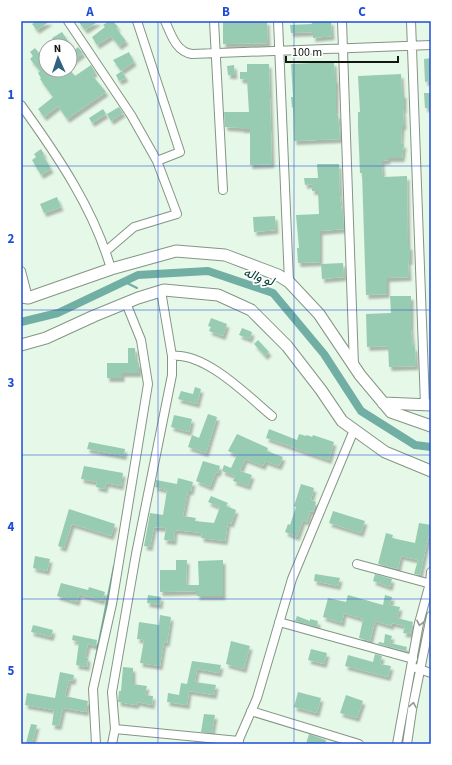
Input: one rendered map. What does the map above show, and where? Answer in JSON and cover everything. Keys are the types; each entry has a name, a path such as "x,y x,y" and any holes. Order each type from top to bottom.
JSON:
{"street":[{"path":"68,21 131,115 156,162 177,214 134,228 106,251"},
{"path":"137,21 180,152 156,162"},
{"path":"166,21 177,45 185,53 192,54 431,45"},
{"path":"214,21 223,190"},
{"path":"278,21 289,282"},
{"path":"342,21 354,367"},
{"path":"383,403 428,402 410,21"},
{"path":"21,105 57,155 83,202 106,251 111,269"},
{"path":"21,271 24,298 111,269 176,251 225,255 278,275 289,282 319,314 354,367 391,412 431,426"},
{"path":"21,346 46,338 126,303 164,290 218,295 251,310 287,346 342,420 354,430 385,452 431,471"},
{"path":"112,744 115,729 112,692 136,554 172,375 172,356 161,291"},
{"path":"96,744 93,689 112,604 148,384 141,340 126,303"},
{"path":"172,356 181,355 207,364 232,382 272,416"},
{"path":"115,729 238,742 257,698 292,579 354,430"},
{"path":"357,564 430,583"},
{"path":"407,744 419,623 430,583 431,572"},
{"path":"397,744 415,665 431,616"},
{"path":"279,622 415,665 431,673"},
{"path":"251,711 359,744"}],"building":[{"path":"36,21 50,21 37,30 32,24"},
{"path":"78,21 99,21 85,30"},
{"path":"109,21 113,21 118,27 116,28 126,41 119,46 111,36 97,45 92,37 105,27 103,25"},
{"path":"223,21 267,21 268,43 223,44"},
{"path":"311,21 331,21 332,36 313,38 313,32 291,33 290,25 312,24"},
{"path":"62,32 66,38 52,38"},
{"path":"78,47 83,53 78,57"},
{"path":"35,48 38,52 38,69 30,59 33,56 30,52"},
{"path":"129,52 134,62 121,71 113,60"},
{"path":"431,58 431,81 425,82 424,59"},
{"path":"334,62 336,79 336,115 338,114 340,139 294,141 293,107 292,108 291,97 293,97 291,64"},
{"path":"247,64 269,64 272,164 250,165 250,129 225,127 224,112 249,112 247,80 240,79 240,72 247,72"},
{"path":"91,65 95,72 92,75 106,92 67,119 58,106 44,117 38,109 53,97 40,79 78,78 78,74"},
{"path":"234,65 235,75 228,75 227,66"},
{"path":"122,71 126,78 119,81 116,75"},
{"path":"401,74 402,94 404,94 404,126 402,126 401,144 404,144 402,158 388,158 388,160 382,161 382,166 383,177 407,176 408,246 410,246 410,261 408,261 409,277 387,278 387,294 366,295 362,173 360,173 358,126 358,112 360,112 358,76"},
{"path":"424,93 431,93 431,108 425,108"},
{"path":"119,107 123,113 111,121 107,114"},
{"path":"103,109 106,114 92,123 89,118"},
{"path":"41,149 51,169 41,175 32,160 36,157 34,154"},
{"path":"317,164 339,164 340,196 344,229 320,231 320,262 298,263 297,248 299,248 296,215 319,214 318,191 312,191 312,184 305,185 304,178 318,178"},
{"path":"57,197 61,207 44,213 40,204"},
{"path":"275,216 276,230 254,232 253,217"},
{"path":"343,263 344,277 322,279 321,264"},
{"path":"390,296 411,296 411,330 413,347 415,347 416,366 389,367 388,346 367,347 366,314 391,313"},
{"path":"211,318 227,324 223,336 209,331 211,327 208,326"},
{"path":"242,328 252,332 250,339 239,335"},
{"path":"258,340 269,352 265,356 254,344"},
{"path":"128,348 135,348 136,363 139,363 139,373 122,373 122,378 107,378 107,363 128,363"},
{"path":"195,387 201,389 197,404 178,399 181,391 193,394"},
{"path":"208,414 217,417 206,453 188,447 192,435 199,438"},
{"path":"174,415 192,419 189,432 171,427"},
{"path":"269,429 297,440 299,434 312,437 313,435 334,442 329,460 266,438"},
{"path":"237,434 268,448 267,451 283,457 279,466 265,461 263,466 245,459 240,471 252,475 248,486 233,481 235,476 222,471 224,465 231,468 237,455 228,451"},
{"path":"89,442 125,449 124,456 87,449"},
{"path":"203,461 220,466 218,473 216,472 210,487 196,481"},
{"path":"84,466 123,473 121,486 106,483 105,489 96,487 97,482 81,479"},
{"path":"178,478 193,482 191,491 188,491 183,516 196,518 195,521 214,523 220,507 208,502 211,496 228,503 226,506 236,510 231,524 228,522 225,541 201,538 202,533 175,530 174,541 164,540 166,528 154,527 150,547 144,546 150,513 163,515 167,490 155,487 156,480 177,484"},
{"path":"301,484 314,488 311,500 316,502 313,512 310,511 307,522 303,520 297,537 285,532 288,524 290,525 296,507 294,506"},
{"path":"69,509 115,524 111,536 72,524 64,548 58,546"},
{"path":"333,511 365,521 361,533 329,523"},
{"path":"419,523 431,525 420,575 414,574 418,560 401,556 398,569 378,564 386,533 393,535 392,538 415,543"},
{"path":"35,556 50,559 47,571 33,568"},
{"path":"176,560 187,560 186,585 199,585 198,561 223,560 223,596 197,596 197,591 160,592 160,570 176,570"},
{"path":"315,574 340,578 338,586 314,581"},
{"path":"375,574 392,579 390,587 373,581"},
{"path":"61,583 88,590 89,587 105,592 102,601 79,594 77,602 57,596"},
{"path":"148,595 161,597 160,605 147,603"},
{"path":"348,595 383,605 385,595 392,597 390,605 400,607 397,618 413,622 410,634 403,633 405,626 392,623 391,626 375,621 370,641 359,638 363,619 344,613 342,623 323,617 328,598 346,602"},
{"path":"160,615 171,617 167,643 164,642 160,666 140,663 144,640 137,639 139,622 159,625"},
{"path":"297,616 310,621 310,619 318,621 317,627 295,621"},
{"path":"33,625 53,630 51,637 31,632"},
{"path":"385,634 392,636 390,643 407,647 406,651 378,644 379,642 384,643"},
{"path":"73,635 97,640 96,646 88,644 85,657 88,658 87,667 76,665 79,642 72,640"},
{"path":"231,641 250,646 244,669 226,664"},
{"path":"311,649 327,653 324,664 308,660"},
{"path":"375,654 382,656 380,664 391,666 388,677 345,666 348,655 373,662"},
{"path":"192,661 221,665 219,673 197,669 195,682 216,685 214,695 189,691 187,705 167,702 168,693 179,695 181,683 187,684"},
{"path":"123,667 133,668 133,684 147,686 145,695 153,696 152,705 137,702 136,705 118,702 119,691 121,691"},
{"path":"60,672 74,675 73,681 69,680 65,696 88,701 86,712 63,708 59,726 52,725 54,710 25,705 27,693 55,698"},
{"path":"298,692 321,698 317,713 294,707"},
{"path":"346,695 363,701 357,718 340,713"},
{"path":"204,714 215,715 212,733 201,732"},
{"path":"31,724 37,725 32,744 30,744 26,743"},
{"path":"309,734 326,740 325,744 306,744"}],"waterway":[{"name":"لو واله","path":"21,322 58,313 138,275 208,271 273,293 324,354 361,411 415,445 431,447"},
{"path":"125,282 137,288"},
{"path":"90,687 114,566"},
{"path":"92,739 92,744"}]}
